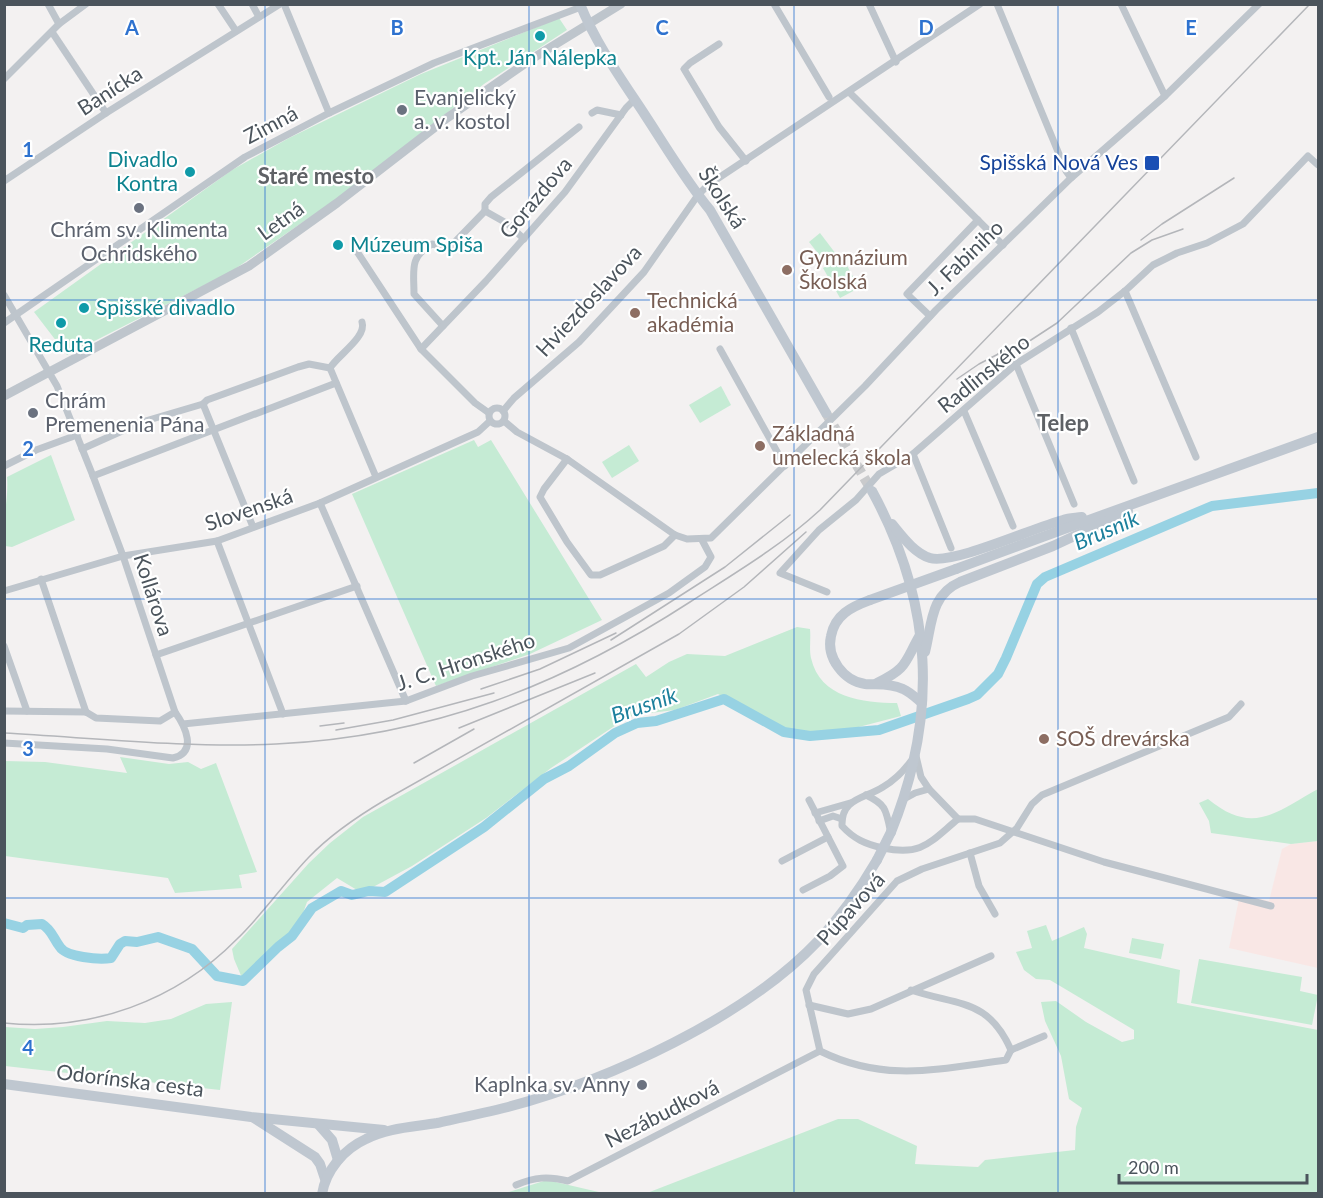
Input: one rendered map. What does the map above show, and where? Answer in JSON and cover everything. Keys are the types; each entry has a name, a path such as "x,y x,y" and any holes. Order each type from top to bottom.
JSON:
{"main road":[{"name":"Školská","path":"583,5 590,24 635,99 710,210 826,413"},
{"path":"922,704 902,688 855,681 840,669 831,654 830,639 839,617 852,607 870,600 1318,437"},
{"path":"322,1194 325,1179 338,1160 346,1151 367,1138 390,1131 462,1118 555,1094 631,1062 680,1038 742,1002 789,967 817,942 838,918 877,860 904,799 917,752 922,704 920,635 913,593 903,559 885,514 872,491"},
{"path":"922,661 933,610 937,600 949,588 1114,519 1145,501"},
{"path":"885,514 907,541 924,555 938,559 960,555 1063,520 1104,514"},
{"path":"874,684 903,668 920,635"},
{"name":"Odorínska cesta","path":"4,1084 251,1116 390,1131"},
{"path":"251,1116 315,1157 325,1179"},
{"path":"318,1124 332,1140 338,1160"},
{"path":"315,1157 338,1160"}],"street":[{"path":"48,4 59,24"},
{"path":"4,79 59,24 86,4"},
{"path":"218,4 236,31"},
{"path":"252,4 259,16"},
{"path":"282,4 330,113"},
{"name":"Banícka","path":"4,181 106,113 259,16 282,4"},
{"name":"Letná","path":"4,396 249,267 355,190 447,118 530,60 621,4"},
{"path":"774,4 829,97"},
{"path":"870,4 896,62"},
{"name":"Hviezdoslavova","path":"503,411 514,398 579,342 644,272 698,195 708,185 980,4"},
{"path":"997,4 1066,171 1071,178"},
{"name":"Zimná","path":"4,323 228,168 330,113 434,63 583,5"},
{"path":"1123,5 1165,96"},
{"name":"J. Fabiniho","path":"702,540 711,538 865,386 930,316 1071,178 1165,96 1258,5"},
{"path":"52,32 106,113"},
{"path":"718,44 684,69 719,127 746,161"},
{"path":"849,92 1003,245"},
{"name":"Gorazdova","path":"421,349 565,192 635,99"},
{"path":"592,113 597,110 621,115"},
{"name":"Gorazdova","path":"442,326 414,294 414,260 421,251 432,244 451,246 485,211 485,204 491,197 579,127"},
{"name":"Radlinského","path":"827,592 780,573 819,530 856,500 879,474 913,454 1016,364 1098,312 1153,265 1177,253 1207,243 1243,224 1308,156 1318,165"},
{"path":"485,211 508,224 524,238"},
{"path":"930,316 907,294 978,220"},
{"path":"354,247 421,349 497,424 504,421 506,416 503,411 496,408 490,417"},
{"path":"1125,291 1196,457"},
{"name":"Kollárova","path":"4,295 57,386 123,556 175,712 187,736 185,752 176,758 107,749 4,743"},
{"path":"330,368 362,334 364,326 362,322"},
{"path":"1071,328 1134,481"},
{"path":"720,349 785,465"},
{"path":"82,449 142,422 203,404 209,399 298,367 309,364 330,368"},
{"path":"1016,364 1074,504"},
{"path":"330,368 376,477"},
{"path":"93,476 336,383"},
{"path":"203,404 253,528"},
{"path":"964,411 1013,526"},
{"name":"Slovenská","path":"4,591 123,556 217,541 320,503 478,432 490,417"},
{"path":"504,421 517,432 567,459 675,535 702,540"},
{"path":"4,466 36,450 77,435"},
{"path":"913,454 951,548"},
{"path":"567,459 541,494 541,500 591,575 600,575 664,546 675,535"},
{"path":"320,503 406,701"},
{"name":"J. C. Hronského","path":"183,724 406,701 472,676 569,648 669,593 705,567 711,557 702,540"},
{"path":"217,541 283,714"},
{"path":"41,579 86,712"},
{"path":"156,655 357,586"},
{"path":"4,646 27,711"},
{"path":"1012,832 1032,804 1042,795 1229,717 1241,704"},
{"path":"4,711 86,712 96,718 150,721 160,721 175,712"},
{"path":"917,752 921,777 929,789 958,819"},
{"path":"815,813 850,803 876,791 896,779 917,752"},
{"path":"904,799 929,789"},
{"path":"866,795 876,800 886,810 891,832"},
{"path":"803,890 843,866 809,800"},
{"path":"850,803 842,816 842,826 854,838 876,847 901,852 912,851 924,846 958,819 975,819 1123,867 1271,906"},
{"path":"819,821 829,817 842,819"},
{"name":"Púpavová","path":"809,1005 806,990 808,983 897,881 922,869 1000,843 1012,832"},
{"path":"782,861 828,837"},
{"path":"970,853 979,886 995,914"},
{"path":"991,956 871,1009 848,1014 809,1005 820,1051 879,1071 911,1072 1006,1060 1011,1050 1044,1036"},
{"path":"912,990 983,1011 1005,1035 1011,1050"},
{"name":"Nezábudková","path":"516,1185 546,1176 568,1181 820,1051"}],"shaded area":[{"path":"1318,841 1318,968 1229,948 1240,894 1269,901 1282,849 1291,844"}],"green space":[{"path":"559,18 567,30 484,84 338,198 232,271 67,355 34,312 232,170 289,138 421,74"},
{"path":"820,233 836,254 825,262 809,242"},
{"path":"843,258 859,288 840,298 823,268"},
{"path":"721,386 731,405 700,423 689,405"},
{"path":"474,440 478,447 491,440 602,620 530,654 436,686 352,494"},
{"path":"629,445 639,461 612,478 602,462"},
{"path":"51,455 75,520 12,547 5,546 7,477"},
{"path":"797,627 810,629 811,658 823,682 845,696 870,702 897,703 901,716 851,729 791,733 718,694 675,710 634,715 551,768 486,818 412,866 362,893 337,878 307,902 298,927 285,943 242,978 232,949 309,863 363,817 636,664 646,677 669,662 687,654 725,656"},
{"path":"120,757 169,764 188,762 201,769 216,763 257,872 239,875 242,888 175,893 168,878 5,856 5,761 45,762 127,773"},
{"path":"1318,789 1318,841 1291,844 1211,833 1209,821 1199,803 1208,799 1224,810 1238,816 1252,818 1277,812"},
{"path":"1046,925 1052,941 1084,927 1087,934 1084,948 1180,970 1177,1003 1318,1030 1318,1193 647,1193 838,1119 858,1119 917,1146 915,1164 978,1167 985,1160 1075,1150 1076,1127 1082,1108 1069,1099 1061,1056 1045,1021 1041,1002 1056,1001 1086,1022 1122,1042 1134,1039 1134,1030 1050,980 1036,979 1024,970 1016,952 1032,948 1027,931"},
{"path":"1132,938 1164,944 1161,959 1129,953"},
{"path":"1199,959 1302,977 1300,991 1318,995 1312,1025 1191,1003"},
{"path":"232,1002 220,1090 5,1066 5,1027 35,1029 107,1021 145,1023 171,1019 206,1004"},
{"path":"547,1180 603,1193 502,1194"}],"waterway":[{"name":"Brusník","path":"4,923 23,928 27,925 42,924 63,950 99,959 111,958 120,944 125,941 137,942 158,937 192,949 217,976 243,981 292,936 312,908 341,891 352,895 369,891 385,892 484,827 544,779 569,766 615,733 637,723 656,721 724,699 784,732 810,736 879,730 977,695 998,674 1037,584 1045,577 1212,506 1318,493"}],"tunnel":[{"path":"826,413 872,491"}],"railway":[{"path":"4,733 140,742 242,745 333,739 388,731 493,702 544,682 642,632 757,559 820,510 1310,4"},
{"path":"1141,240 1234,178"},
{"path":"998,354 1031,340 1057,323 1131,253 1152,240 1183,229"},
{"path":"957,379 1004,351"},
{"path":"611,640 725,567 790,515"},
{"path":"4,1023 36,1025 100,1017 130,1008 187,980 237,939 309,857 345,826 385,800 679,634 744,587 806,532"},
{"path":"481,689 540,669 616,633"},
{"path":"459,728 595,673"},
{"path":"336,730 393,720 494,693"},
{"path":"320,726 344,723"},
{"path":"414,763 474,729"}],"place":[{"name":"Kpt. Ján Nálepka","path":"540,36"},
{"name":"Evanjelický a. v. kostol","path":"402,110"},
{"name":"Spišská Nová Ves","path":"1152,163"},
{"name":"Divadlo Kontra","path":"190,172"},
{"name":"Chrám sv. Klimenta Ochridského","path":"139,208"},
{"name":"Múzeum Spiša","path":"338,245"},
{"name":"Gymnázium Školská","path":"787,270"},
{"name":"Spišské divadlo","path":"84,308"},
{"name":"Technická akadémia","path":"635,313"},
{"name":"Reduta","path":"61,323"},
{"name":"Chrám Premenenia Pána","path":"33,413"},
{"name":"Základná umelecká škola","path":"760,446"},
{"name":"SOŠ drevárska","path":"1044,739"},
{"name":"Kaplnka sv. Anny","path":"642,1085"}],"district":[{"name":"Staré mesto","path":"316,176"},
{"name":"Telep","path":"1063,423"}]}
